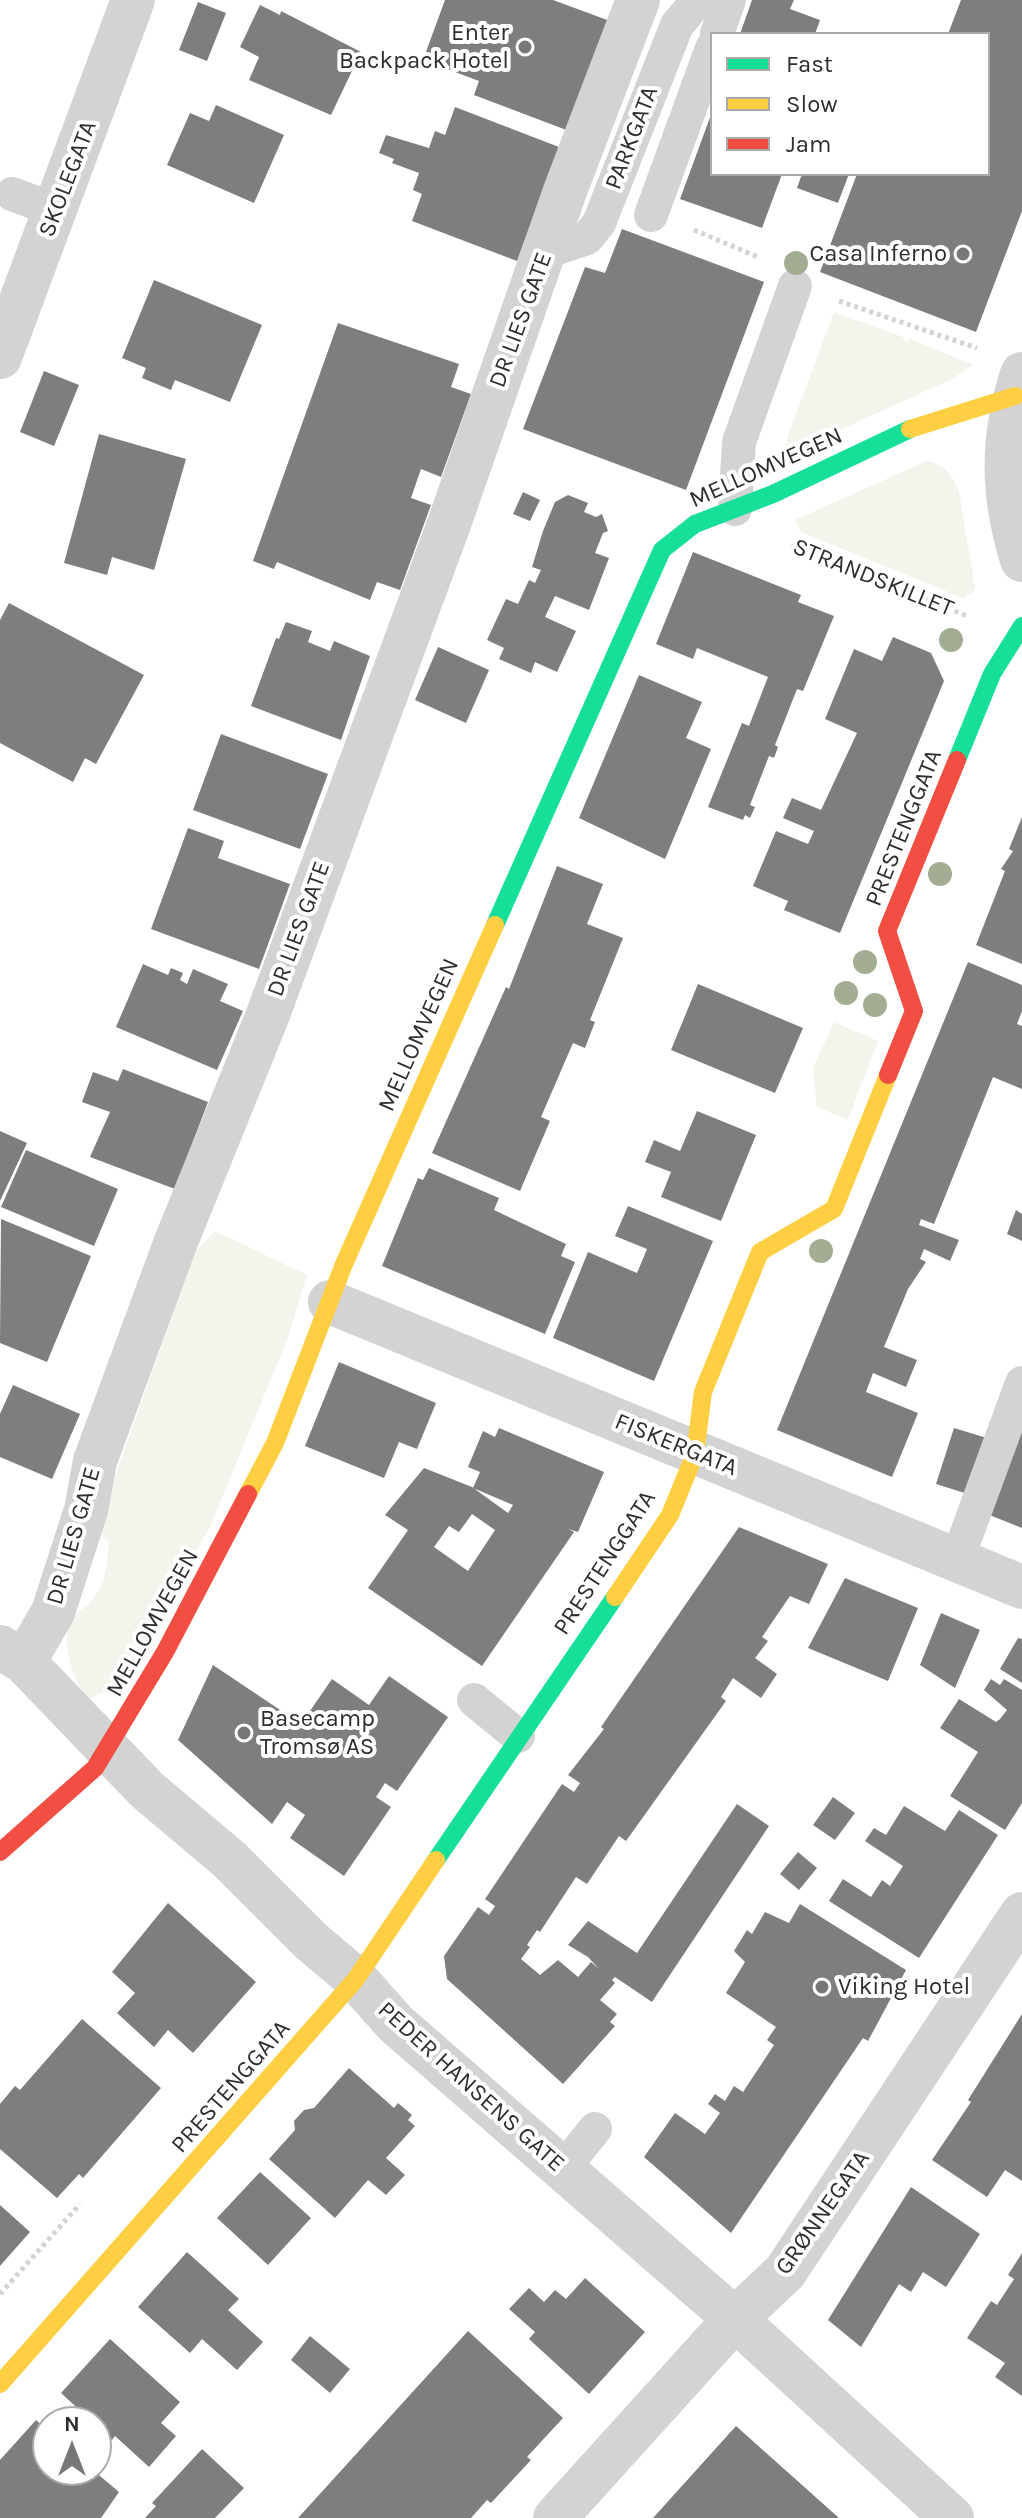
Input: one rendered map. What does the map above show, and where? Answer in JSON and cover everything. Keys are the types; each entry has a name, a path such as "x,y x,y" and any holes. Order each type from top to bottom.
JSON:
{"street":[{"name":"SKOLEGATA","path":"0,357 133,0"},
{"name":"PARKGATA","path":"565,191 638,0"},
{"name":"DR LIES GATE","path":"12,1654 53,1612 86,1510 95,1461 175,1244 267,1017 565,191"},
{"path":"1009,375 1005,448 1022,560"},
{"name":"MELLOMVEGEN","path":"0,1852 95,1768 240,1514 275,1443 330,1302 500,909 662,550 695,524 735,509 925,422 1009,375"},
{"name":"PRESTENGGATA","path":"0,2384 356,1979 670,1515 695,1454 703,1392 760,1252 834,1209 914,1011 887,931 992,674 1019,630"},
{"name":"FISKERGATA","path":"330,1302 1022,1587"},
{"name":"PEDER HANSENS GATE","path":"12,1654 107,1750 356,1979 395,2023 735,2319 952,2518"},
{"name":"GRØNNEGATA","path":"555,2518 735,2319 785,2272 1022,1914"}],"lane":[{"name":"PARKGATA","path":"545,252 587,238 599,223 677,25 698,0"},
{"path":"718,32 729,0"},
{"name":"PARKGATA","path":"651,215 710,53"},
{"path":"12,194 55,210"},
{"path":"735,509 739,442 795,286"},
{"path":"957,1560 1022,1383"},
{"path":"474,1700 518,1736"},
{"path":"563,2169 595,2129"}],"path":[{"path":"687,228 763,260 782,280 795,286 1009,375"},
{"name":"STRANDSKILLET","path":"735,509 798,551 1019,630"},
{"path":"0,2294 80,2204"}],"shaded area":[{"path":"834,312 903,337 906,343 910,339 973,365 952,379 793,451 786,445 788,435"},
{"path":"927,461 947,471 959,491 975,586 973,592 963,598 801,532 795,520"},
{"path":"834,1022 878,1041 848,1120 817,1107 813,1068"},
{"path":"215,1231 307,1275 287,1340 209,1529 138,1652 112,1689 90,1698 79,1686 72,1667 68,1629 74,1616 96,1595 103,1581 109,1542 96,1530 195,1252"}],"building":[{"path":"445,0 553,0 610,21 569,131 474,95 479,81 423,60"},
{"path":"752,0 794,0 790,9 820,20 816,32 741,32"},
{"path":"961,0 1022,0 1022,211 976,332 820,272 856,176 990,176 990,32 949,32"},
{"path":"198,2 226,13 207,61 179,50"},
{"path":"260,5 280,15 281,11 361,52 331,115 249,80 259,57 240,47"},
{"path":"216,105 284,135 254,203 167,165 190,113 209,121"},
{"path":"455,107 559,147 517,261 412,221 422,194 413,190 419,173 392,163 394,159 379,153 386,135 429,148 435,131 445,135"},
{"path":"710,117 710,176 781,176 762,228 680,199"},
{"path":"801,176 848,176 838,203 797,188"},
{"path":"622,229 764,282 686,490 523,429 585,267 605,273"},
{"path":"154,280 262,325 230,402 175,380 171,390 142,378 146,368 122,358"},
{"path":"338,323 459,364 451,387 471,394 441,477 421,469 411,498 431,505 400,590 377,582 370,600 277,562 274,569 253,561"},
{"path":"44,371 79,385 54,446 20,432"},
{"path":"99,434 186,459 154,570 112,557 107,575 64,563"},
{"path":"523,492 540,500 530,521 513,514"},
{"path":"568,495 588,503 584,512 596,517 602,514 608,531 603,533 595,553 609,558 589,610 555,596 545,617 576,631 557,672 535,662 531,673 499,659 504,648 487,640 506,599 518,604 529,580 535,583 541,570 532,567 543,531 555,502"},
{"path":"693,552 801,595 798,602 834,616 803,691 797,689 775,745 778,747 774,758 769,756 750,805 755,807 750,818 745,815 743,820 708,807 742,723 749,726 768,677 697,648 693,659 656,644"},
{"path":"9,603 144,675 96,764 85,758 73,782 0,743 0,620"},
{"path":"286,622 312,631 308,642 330,651 334,641 370,656 341,740 251,706 276,638 279,639"},
{"path":"893,637 931,653 944,681 840,933 784,910 788,901 753,886 776,831 808,844 814,831 783,818 792,798 821,810 857,733 825,719 854,649 882,661"},
{"path":"438,647 489,670 466,723 415,700"},
{"path":"639,675 702,702 686,738 711,749 665,859 579,818"},
{"path":"221,734 328,774 300,849 193,810"},
{"path":"1022,817 1022,964 976,945 1005,871 1001,869 1013,851 1009,849"},
{"path":"188,828 224,841 218,858 290,884 259,969 151,929"},
{"path":"557,866 603,884 587,924 623,938 590,1020 595,1022 585,1048 573,1043 541,1117 550,1121 520,1191 432,1153 506,987 509,989"},
{"path":"968,962 1022,985 1022,1011 1017,1024 1022,1026 1022,1089 993,1077 934,1224 921,1219 919,1225 959,1240 950,1261 924,1249 920,1259 926,1262 908,1289 884,1347 917,1360 906,1387 873,1373 866,1392 918,1413 892,1477 777,1430"},
{"path":"143,964 168,975 171,968 183,973 180,980 187,984 193,969 228,984 220,1001 243,1011 217,1070 116,1027"},
{"path":"698,984 803,1028 775,1093 671,1050"},
{"path":"123,1069 208,1102 175,1189 90,1157 110,1112 82,1102 93,1072 118,1081"},
{"path":"697,1111 756,1135 721,1221 661,1197 671,1172 645,1162 654,1140 680,1151"},
{"path":"0,1131 27,1143 0,1201"},
{"path":"26,1150 118,1189 94,1246 1,1207"},
{"path":"429,1168 499,1198 494,1210 566,1244 561,1256 575,1262 545,1334 382,1266 418,1178 423,1180"},
{"path":"628,1206 713,1241 654,1381 553,1338 588,1252 637,1273 647,1249 615,1236"},
{"path":"1016,1210 1022,1214 1022,1241 1007,1234"},
{"path":"1,1219 91,1256 47,1362 0,1343"},
{"path":"339,1362 436,1403 417,1449 399,1442 384,1478 305,1446"},
{"path":"13,1385 80,1414 52,1479 0,1457 0,1414"},
{"path":"499,1428 604,1472 578,1532 568,1529 574,1532 482,1666 368,1588 408,1530 385,1515 424,1468 473,1488 480,1472 468,1467 483,1431 495,1437","holes":["474,1488 513,1505 508,1513","472,1514 495,1530 468,1571 434,1547 449,1526 459,1532"]},
{"path":"954,1428 987,1438 968,1494 936,1484"},
{"path":"1022,1428 1022,1528 987,1514"},
{"path":"739,1527 828,1564 809,1604 790,1596 762,1637 768,1641 755,1658 777,1674 761,1698 733,1678 721,1697 726,1701 626,1841 619,1836 587,1884 576,1877 540,1932 537,1930 521,1959 540,1975 558,1960 578,1977 591,1962 599,1969 588,1957 568,1945 588,1921 637,1953 737,1804 769,1826 652,2002 615,1977 612,1980 615,1983 600,2000 617,2014 610,2022 615,2026 563,2084 447,1979 444,1956 478,1907 489,1915 495,1906 485,1899 562,1784 574,1792 580,1783 568,1775 604,1729 601,1727"},
{"path":"845,1578 918,1608 888,1681 808,1648"},
{"path":"941,1613 980,1630 955,1688 920,1665"},
{"path":"1018,1638 1022,1639 1022,1683 1000,1669"},
{"path":"213,1665 301,1724 332,1679 369,1705 389,1676 448,1717 397,1791 385,1783 376,1797 391,1807 344,1876 290,1838 305,1815 287,1802 272,1824 178,1740"},
{"path":"991,1679 1000,1685 1004,1679 1022,1690 1022,1803 1005,1830 950,1796 978,1752 940,1728 959,1699 996,1722 1000,1719 1007,1710 984,1690"},
{"path":"833,1797 855,1813 835,1840 813,1825"},
{"path":"904,1806 945,1831 959,1810 998,1835 919,1958 829,1901 843,1879 871,1897 882,1880 890,1886 903,1866 865,1841 874,1828 886,1835"},
{"path":"798,1852 817,1868 799,1890 780,1874"},
{"path":"168,1903 256,1982 193,2053 168,2030 154,2047 117,2013 135,1993 112,1972"},
{"path":"800,1904 906,1970 868,2041 863,2038 731,2233 644,2157 675,2113 705,2134 720,2113 708,2104 715,2094 725,2101 734,2086 743,2092 774,2045 767,2040 776,2027 726,1993 745,1962 734,1951 747,1930 752,1934 765,1912 789,1923"},
{"path":"1022,2014 1022,2181 1005,2170 987,2197 932,2160 971,2102 968,2100"},
{"path":"82,2019 161,2088 83,2178 79,2174 57,2198 0,2149 0,2104 15,2086 20,2090"},
{"path":"349,2068 394,2108 398,2103 412,2115 408,2120 415,2126 386,2158 405,2175 386,2195 368,2180 335,2218 269,2159 295,2130 294,2121 304,2110 314,2108"},
{"path":"260,2172 311,2218 268,2265 217,2218"},
{"path":"911,2187 980,2234 946,2287 923,2272 911,2292 899,2284 861,2347 828,2320"},
{"path":"0,2205 30,2232 0,2266"},
{"path":"187,2252 239,2299 228,2310 263,2342 237,2370 202,2339 190,2353 138,2307"},
{"path":"1022,2253 1022,2396 995,2377 1005,2363 967,2338 991,2301 997,2305 1014,2279 1008,2275"},
{"path":"585,2278 645,2332 589,2394 529,2339 535,2332 509,2309 529,2288 544,2302 555,2290 566,2299"},
{"path":"468,2331 563,2418 527,2457 531,2460 491,2503 487,2500 471,2518 298,2518"},
{"path":"310,2336 350,2369 330,2393 291,2360"},
{"path":"110,2339 180,2402 161,2423 176,2436 149,2467 115,2436 112,2440 112,2406 75,2406 61,2393"},
{"path":"32,2424 32,2486 112,2486 119,2492 101,2518 0,2518 0,2460"},
{"path":"736,2426 839,2518 653,2518"},
{"path":"202,2449 244,2488 215,2518 145,2518 156,2506 152,2503"}],"traffic: fast":[{"path":"495,925 662,550 695,524 773,494 910,429"},
{"path":"957,760 992,674 1022,626"},
{"path":"436,1860 615,1597"}],"traffic: slow":[{"path":"910,429 1015,396"},
{"path":"248,1494 275,1443 344,1264 495,925"},
{"path":"615,1597 670,1515 695,1454 703,1392 760,1252 834,1209 888,1075"},
{"path":"0,2384 356,1979 436,1860"}],"traffic: jam":[{"path":"888,1075 914,1011 887,931 957,760"},
{"path":"0,1852 95,1768 165,1652 248,1494"}],"place":[{"name":"Enter Backpack Hotel","path":"525,47"},
{"name":"Casa Inferno","path":"963,254"},
{"name":"Basecamp Tromsø AS","path":"244,1733"},
{"name":"Viking Hotel","path":"822,1987"}]}
